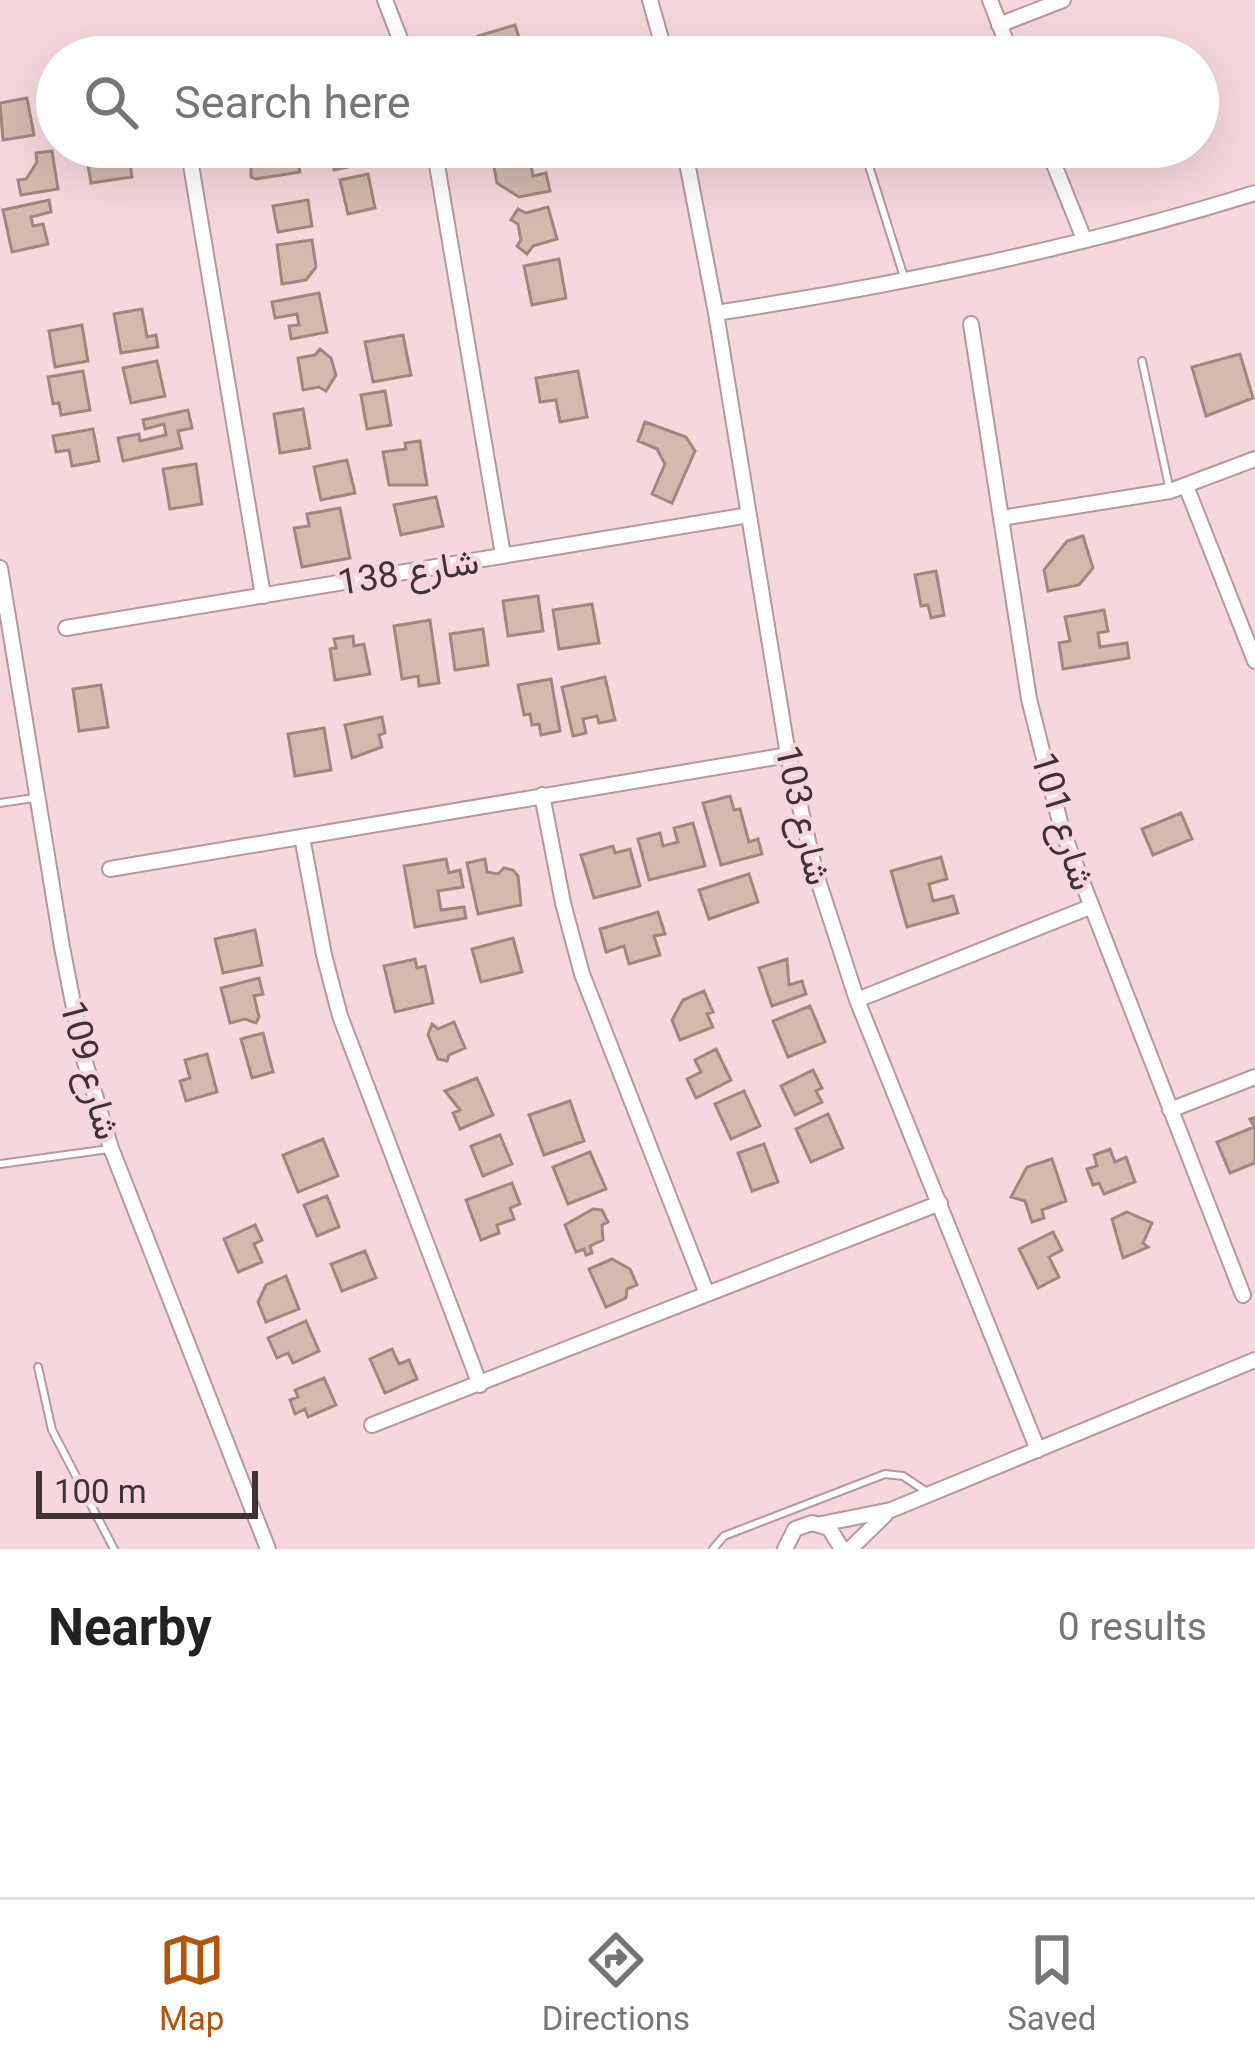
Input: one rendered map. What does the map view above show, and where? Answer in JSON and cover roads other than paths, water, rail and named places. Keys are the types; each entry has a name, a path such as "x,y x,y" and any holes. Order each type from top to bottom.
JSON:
{"street":[{"path":"385,0 399,36"},
{"path":"650,0 660,36"},
{"path":"989,0 1004,36"},
{"path":"1000,25 1064,0"},
{"path":"191,168 262,596"},
{"path":"438,168 503,555"},
{"name":"شارع 103","path":"688,168 788,755 815,872 857,1000 1038,1450"},
{"path":"1055,168 1084,239"},
{"path":"716,313 905,281 1255,193"},
{"name":"شارع 101","path":"971,324 1039,743 1062,830 1244,1295"},
{"path":"1001,518 1170,491 1255,459"},
{"path":"1186,486 1255,661"},
{"name":"شارع 138","path":"66,628 749,515"},
{"name":"شارع 109","path":"0,568 72,1004 111,1148 268,1549"},
{"path":"110,869 788,755"},
{"path":"542,795 581,974 707,1294"},
{"path":"302,837 340,1016 480,1385"},
{"path":"857,1000 1090,907"},
{"path":"1171,1110 1255,1077"},
{"path":"372,1424 940,1203"},
{"path":"770,1549 787,1542 803,1525 891,1510 1255,1360"},
{"path":"821,1524 846,1549 891,1510"}],"lane":[{"path":"869,168 905,281"},
{"path":"1142,361 1170,491"},
{"path":"0,803 38,798"},
{"path":"0,1164 111,1148"},
{"path":"38,1367 52,1430 114,1549"},
{"path":"713,1549 732,1532 885,1474 903,1476 930,1494"}]}
